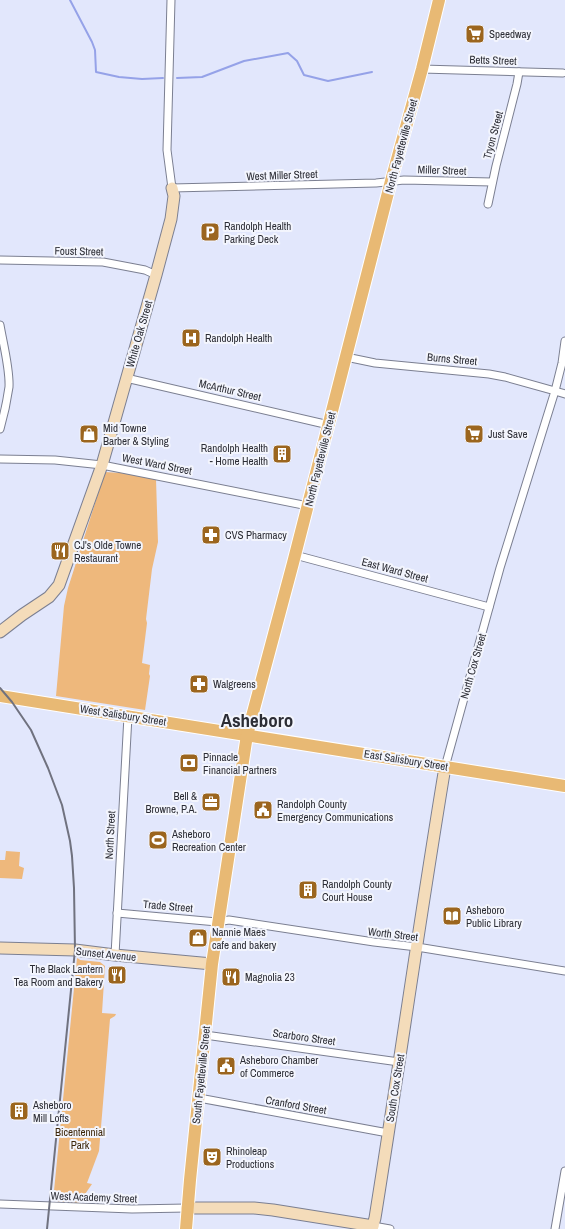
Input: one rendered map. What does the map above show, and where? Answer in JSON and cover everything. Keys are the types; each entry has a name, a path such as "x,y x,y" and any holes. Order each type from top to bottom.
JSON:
{"main road":[{"name":"North Fayetteville Street","path":"217,922 247,735 439,0"},
{"name":"White Oak Street","path":"0,632 48,597 60,585 102,465 156,275 171,219 174,196 172,188"},
{"name":"West Salisbury Street","path":"0,696 247,735"},
{"name":"East Salisbury Street","path":"247,735 565,786"},
{"name":"North Cox Street","path":"417,948 428,865 445,767"},
{"name":"South Fayetteville Street","path":"186,1229 217,922"},
{"name":"Sunset Avenue","path":"0,948 75,950 212,964"},
{"name":"South Cox Street","path":"372,1228 417,948"},
{"path":"187,1208 254,1208 273,1210 372,1228"}],"street":[{"name":"White Oak Street","path":"171,0 167,150 172,188"},
{"name":"Betts Street","path":"422,69 562,73"},
{"name":"Tryon Street","path":"488,204 519,72"},
{"name":"West Miller Street","path":"172,188 280,186 391,181"},
{"name":"Miller Street","path":"391,181 492,182"},
{"name":"Foust Street","path":"0,260 103,262 145,270 156,275"},
{"path":"0,325 9,386 0,429"},
{"name":"North Cox Street","path":"445,767 514,521 555,391 565,341"},
{"name":"Burns Street","path":"346,357 375,363 488,374 505,377 565,394"},
{"name":"McArthur Street","path":"126,378 329,425"},
{"name":"West Ward Street","path":"0,459 55,460 102,465 308,506"},
{"name":"East Ward Street","path":"295,555 489,607"},
{"name":"North Street","path":"114,955 128,716"},
{"name":"Trade Street","path":"117,913 217,922"},
{"name":"Worth Street","path":"217,922 229,920 565,971"},
{"name":"Scarboro Street","path":"205,1035 399,1062"},
{"name":"Cranford Street","path":"199,1098 388,1133"},
{"path":"555,1229 561,1215 565,1171"},
{"name":"West Academy Street","path":"0,1204 132,1209 187,1208"},
{"path":"372,1228 390,1229"}],"green space":[{"path":"105,472 156,479 158,542 152,569 142,663 150,665 150,676 145,710 56,696 64,606 68,588"},
{"path":"6,851 20,852 19,866 24,868 22,879 0,878 0,860 5,860"},
{"name":"Bicentennial Park","path":"77,958 80,960 100,962 105,966 102,1013 116,1014 110,1019 99,1151 87,1183 92,1184 79,1203 53,1201"}],"waterway":[{"path":"70,0 95,50 96,72 119,77 142,79 163,78"},
{"path":"177,78 202,77 244,61 288,53 297,61 304,75 328,81 372,72"}],"railway":[{"path":"0,688 12,702 31,730 48,768 62,805 72,856 75,950 47,1229"}],"place":[{"name":"Speedway","path":"475,34"},
{"name":"Randolph Health Parking Deck","path":"210,232"},
{"name":"Randolph Health","path":"191,338"},
{"name":"Mid Towne Barber & Styling","path":"89,434"},
{"name":"Just Save","path":"474,434"},
{"name":"Randolph Health - Home Health","path":"282,454"},
{"name":"CVS Pharmacy","path":"211,535"},
{"name":"CJ's Olde Towne Restaurant","path":"60,551"},
{"name":"Walgreens","path":"199,684"},
{"name":"Pinnacle Financial Partners","path":"189,763"},
{"name":"Bell & Browne, P.A.","path":"211,802"},
{"name":"Randolph County Emergency Communications","path":"263,810"},
{"name":"Asheboro Recreation Center","path":"158,840"},
{"name":"Randolph County Court House","path":"308,890"},
{"name":"Asheboro Public Library","path":"452,916"},
{"name":"Nannie Maes cafe and bakery","path":"198,938"},
{"name":"The Black Lantern Tea Room and Bakery","path":"117,975"},
{"name":"Magnolia 23","path":"231,977"},
{"name":"Asheboro Chamber of Commerce","path":"226,1066"},
{"name":"Asheboro Mill Lofts","path":"19,1111"},
{"name":"Rhinoleap Productions","path":"212,1157"}],"district":[{"name":"Asheboro","path":"257,720"}]}
